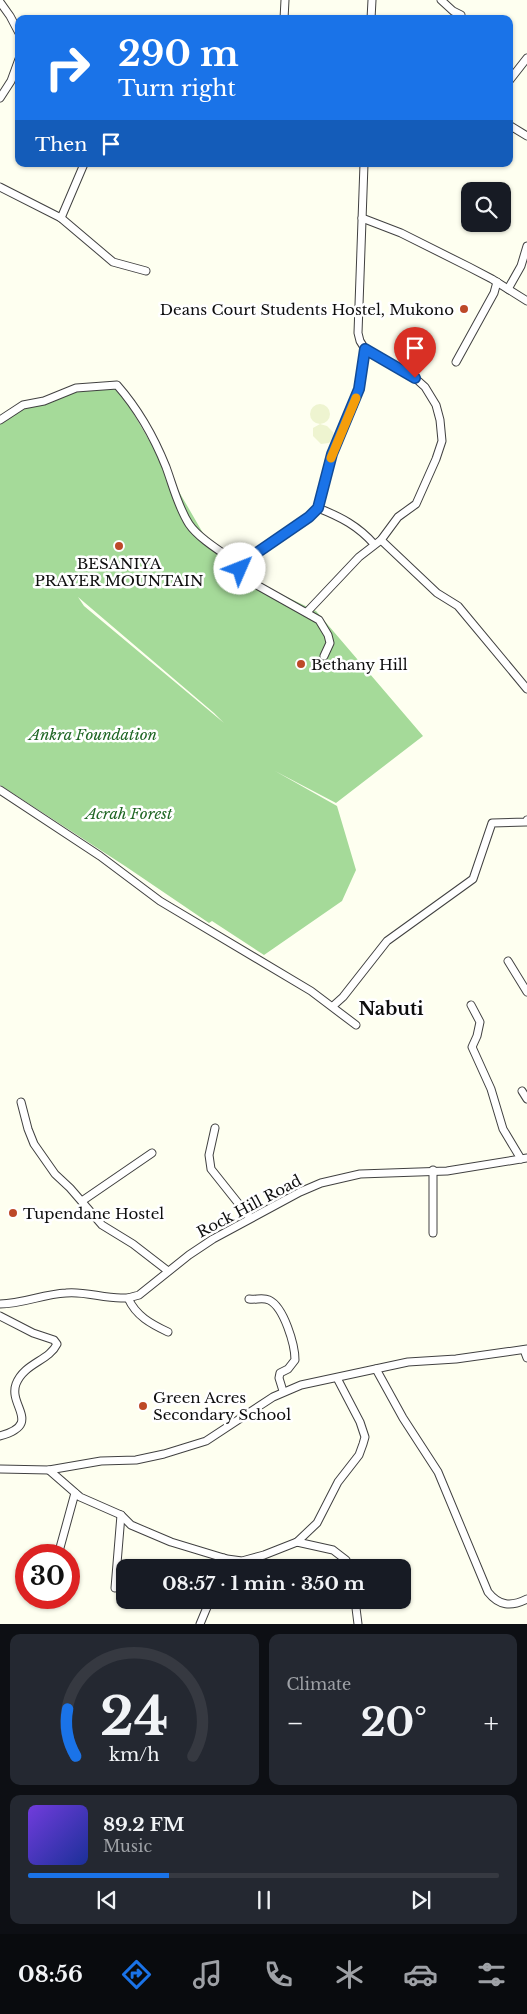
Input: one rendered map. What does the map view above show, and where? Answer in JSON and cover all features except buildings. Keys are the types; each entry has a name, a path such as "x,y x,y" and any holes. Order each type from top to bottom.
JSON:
{"street":[{"path":"284,15 285,0"},
{"path":"371,15 372,0"},
{"path":"441,0 453,11 461,15"},
{"path":"0,2 15,25"},
{"path":"10,16 15,18"},
{"path":"513,76 527,58"},
{"path":"0,98 12,81 15,72"},
{"path":"513,128 527,136"},
{"path":"61,218 83,167"},
{"path":"307,612 353,564 374,544 381,540 398,517 416,504 436,459 442,433 436,404 421,382 365,349 360,341 358,333 364,167"},
{"path":"0,187 61,218 113,262 146,271"},
{"path":"362,218 401,232 498,282 527,301"},
{"path":"508,289 521,266 527,246"},
{"path":"456,362 494,293 498,282"},
{"path":"240,565 309,517 318,508 332,454 359,389 365,349"},
{"path":"0,420 23,405 44,401 76,388 117,385 137,409 147,426 158,448 177,501 190,526 240,565"},
{"path":"318,508 342,517 354,525 374,544"},
{"path":"381,540 437,593 458,606 527,689"},
{"path":"240,565 240,573 246,579 276,598 307,612 319,620 328,635 330,643 324,656"},
{"path":"0,790 100,856 160,901 257,957 333,1006 356,1025"},
{"path":"333,1006 343,997 387,941 473,879 492,823 504,824 526,822 527,820"},
{"path":"508,961 527,992"},
{"path":"471,1005 480,1022 478,1036 472,1046 490,1089 503,1129 524,1159"},
{"path":"522,1091 527,1099"},
{"path":"22,1102 28,1129 43,1159 55,1174 82,1201 102,1225 133,1244 168,1271"},
{"path":"215,1128 209,1155 211,1169 250,1218"},
{"path":"82,1201 152,1153"},
{"name":"Rock Hill Road","path":"128,1298 139,1295 168,1271 213,1240 300,1192 341,1178 360,1174 470,1168 524,1159"},
{"path":"433,1170 433,1233"},
{"path":"0,1304 28,1302 68,1292 108,1298 128,1298 133,1308 141,1316 154,1326 168,1332"},
{"path":"249,1299 269,1300 275,1304 284,1318 295,1354 294,1364 280,1373 279,1378 284,1392"},
{"path":"0,1316 33,1333 54,1340 57,1344 54,1349 27,1368 21,1375 15,1391 21,1409 21,1422 15,1431 0,1436"},
{"path":"0,1469 49,1470 101,1461 136,1460 190,1448 206,1441 284,1392 301,1385 408,1362 456,1359 525,1350 527,1358"},
{"path":"376,1369 403,1418 438,1472 488,1592 494,1600 500,1603 518,1603 527,1599"},
{"path":"49,1470 80,1498 121,1515 131,1525 171,1542 224,1558 242,1561 252,1559 297,1542 317,1524 338,1482 359,1455 365,1437 360,1422 337,1378"},
{"path":"61,1544 75,1493"},
{"path":"115,1588 121,1515"},
{"path":"297,1542 333,1550 345,1559"},
{"path":"200,1624 206,1609"},
{"path":"356,1609 358,1624"}],"green space":[{"path":"117,385 207,540 245,577 316,611 423,736 336,803 275,771 337,806 356,870 342,901 264,955 212,921 209,923 0,785 0,419 23,405 76,387","holes":["78,597 224,723 84,606"]},
{"path":"320,404 327,407 330,414 327,421 320,424 313,421 310,414 313,407"},
{"path":"320,424 327,426 333,432 334,437 329,443 321,444 313,436 313,428"}],"slow traffic":[{"path":"331,458 356,398"}],"place":[{"name":"Deans Court Students Hostel, Mukono","path":"464,309"},
{"name":"BESANIYA PRAYER MOUNTAIN","path":"119,546"},
{"name":"Bethany Hill","path":"301,664"},
{"name":"Tupendane Hostel","path":"13,1213"},
{"name":"Green Acres Secondary School","path":"143,1406"}],"district":[{"name":"Nabuti","path":"391,1009"}],"route":[{"path":"240,569 240,565 245,561 309,517 318,508 332,454 359,389 365,349 415,378"}],"park label":[{"name":"Ankra Foundation","path":"93,734"},
{"name":"Acrah Forest","path":"129,813"}]}
